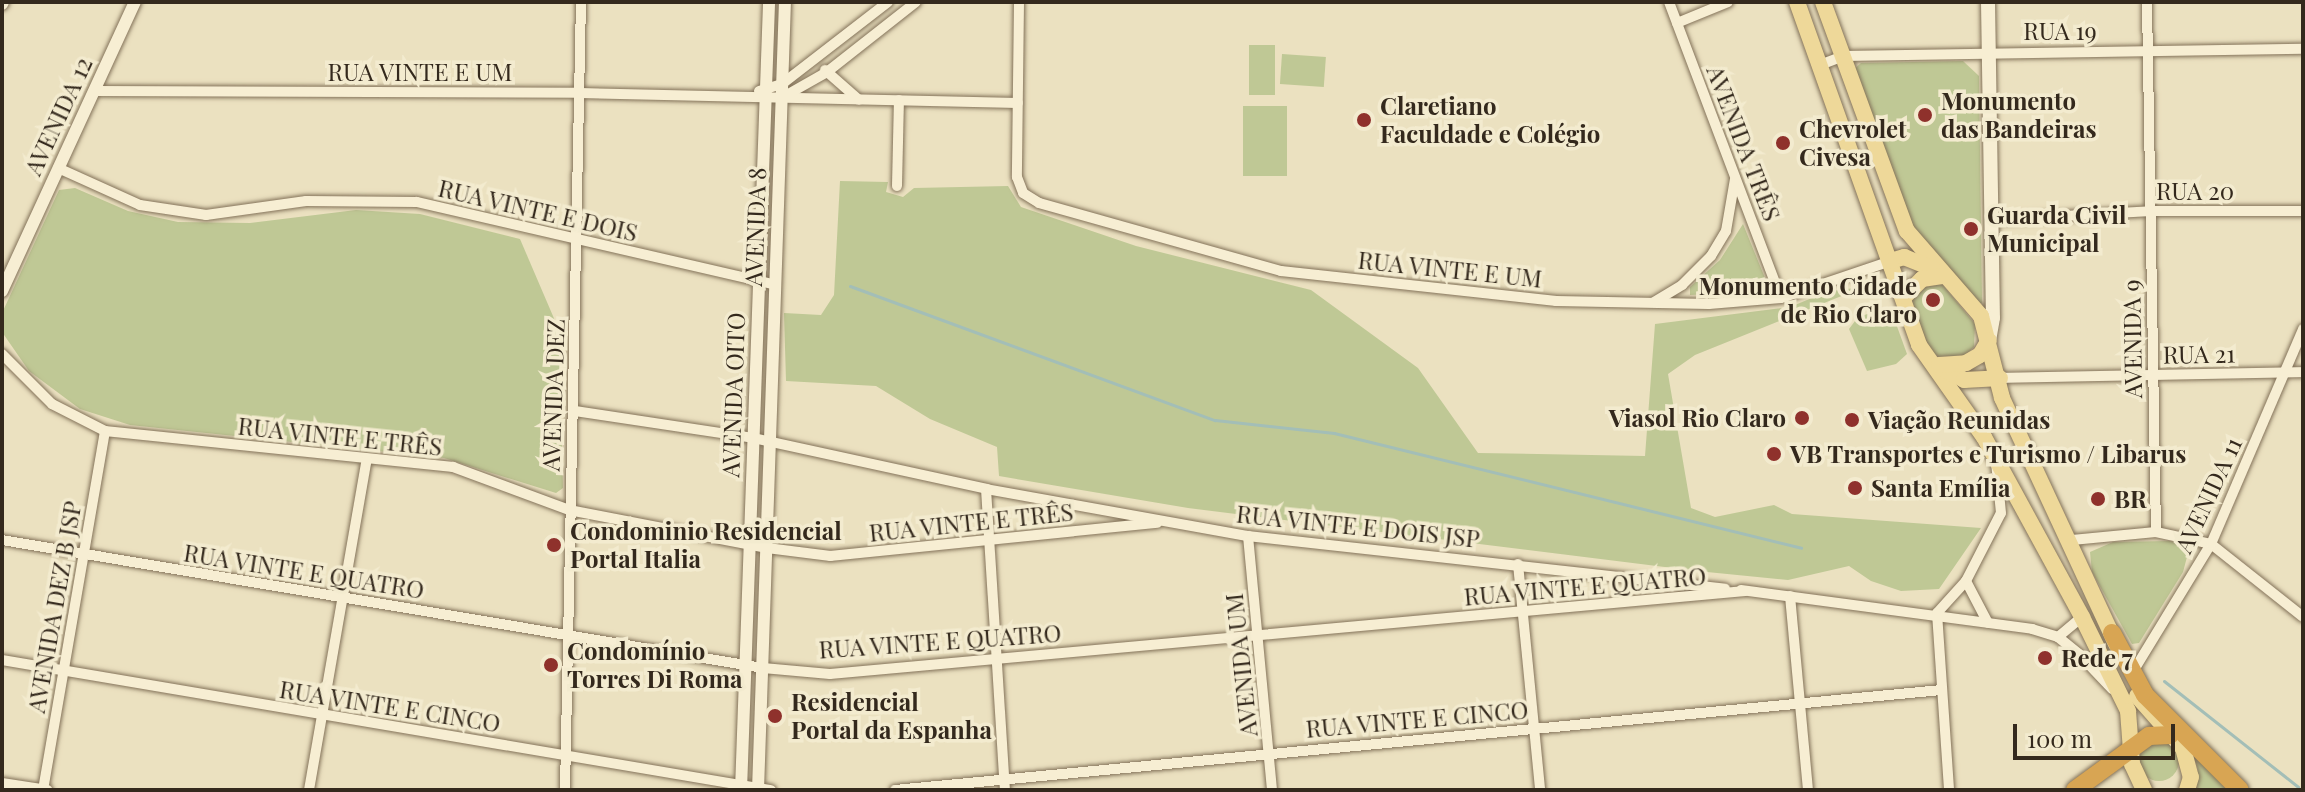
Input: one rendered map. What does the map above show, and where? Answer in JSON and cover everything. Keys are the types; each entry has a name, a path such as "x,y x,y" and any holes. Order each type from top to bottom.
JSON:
{"highway":[{"path":"2112,633 2145,695 2240,790"},
{"path":"2075,790 2149,736 2170,735"}],"main road":[{"path":"1797,2 1930,363 1996,460 2082,617 2130,720 2132,749 2144,790"},
{"path":"1930,363 1949,369 1966,363 1980,355 1989,340 1992,220 1988,2"},
{"path":"1803,19 1818,23 1825,8"},
{"path":"1825,8 1907,231 1981,316 2000,378 2002,398 2072,540 2139,701 2183,748 2189,783"},
{"path":"1832,100 1843,88 1855,88"},
{"path":"1891,261 1921,261 1944,276"},
{"path":"1905,296 1922,279 1944,276"},
{"path":"1930,363 1964,380 2000,378"}],"street":[{"name":"AVENIDA 12","path":"2,291 135,2"},
{"name":"AVENIDA DEZ","path":"565,790 581,2"},
{"name":"AVENIDA OITO","path":"741,788 769,2"},
{"name":"AVENIDA 8","path":"762,789 763,668 785,2"},
{"path":"782,91 888,2"},
{"path":"782,91 827,72 916,2"},
{"path":"782,91 859,100 1018,103 1019,2"},
{"name":"AVENIDA TRÊS","path":"1669,2 1781,298"},
{"path":"1677,23 1728,2"},
{"name":"AVENIDA 9","path":"2147,2 2156,532"},
{"name":"RUA 19","path":"1820,65 1843,56 2303,49"},
{"path":"814,62 859,100"},
{"name":"RUA VINTE E UM","path":"94,91 580,93 747,97 782,91"},
{"path":"897,186 899,100"},
{"name":"RUA VINTE E UM","path":"1018,103 1018,182 1039,203 1279,271 1556,301 1651,303 1781,298 1891,261"},
{"name":"RUA VINTE E DOIS","path":"58,168 140,205 193,213 259,211 306,201 417,202 759,284 776,285"},
{"path":"1651,303 1682,285 1711,256 1726,231 1735,177"},
{"name":"RUA 20","path":"1992,220 2151,211 2303,211"},
{"path":"761,221 778,220"},
{"name":"AVENIDA 11","path":"2134,670 2211,544 2303,329"},
{"name":"RUA VINTE E TRÊS","path":"2,354 52,404 105,431 453,467 569,510 767,548 830,556 1170,522"},
{"name":"RUA 21","path":"2000,378 2303,372"},
{"name":"RUA VINTE E DOIS JSP","path":"575,411 753,438 986,489 1248,536 1937,613 2058,637"},
{"name":"AVENIDA DEZ B JSP","path":"44,790 81,555 105,431"},
{"path":"309,790 367,459"},
{"path":"1949,790 1937,613 1966,581 2001,513 1996,460"},
{"path":"986,489 986,542 1005,790"},
{"path":"2072,540 2156,532 2211,544 2303,617"},
{"name":"AVENIDA UM","path":"1248,536 1272,790"},
{"name":"RUA VINTE E QUATRO","path":"2,540 342,599 567,631 763,668 830,674 1745,591"},
{"path":"1518,564 1540,790"},
{"path":"1966,581 1988,623"},
{"path":"1790,596 1808,790"},
{"path":"2082,617 2058,637 2118,697"},
{"name":"RUA VINTE E CINCO","path":"2,660 320,716 565,753 741,788 762,789"},
{"name":"RUA VINTE E CINCO","path":"895,790 1270,752 1798,707 1942,690"},
{"path":"2,783 44,790"}],"green space":[{"path":"1249,45 1275,45 1275,95 1249,95"},
{"path":"1282,54 1326,57 1324,87 1280,84"},
{"path":"1963,61 1979,76 1982,303 1976,304 1909,229 1853,70 1861,63"},
{"path":"1243,106 1287,106 1287,176 1243,176"},
{"path":"840,181 888,182 886,192 903,197 914,188 1008,186 1021,207 1136,246 1311,290 1418,368 1478,453 1645,456 1655,324 1790,307 1829,291 1864,287 1695,355 1668,374 1691,508 1715,517 1774,505 1792,514 1981,528 1939,589 1901,591 1871,581 1849,566 1788,580 1697,571 1188,508 999,476 997,447 930,419 876,386 786,381 784,313 821,315 834,295"},
{"path":"75,188 128,211 178,222 250,223 356,210 420,214 520,239 559,330 563,488 556,493 444,458 130,425 80,409 29,371 2,332 2,313 59,190"},
{"path":"1743,224 1765,278 1763,291 1690,295 1690,287 1720,260"},
{"path":"1941,283 1975,324 1974,347 1961,359 1945,359 1929,352 1912,300 1915,288"},
{"path":"1890,307 1907,354 1896,364 1867,371 1849,329 1858,317"},
{"path":"2171,541 2182,546 2187,557 2183,572 2139,643 2132,644 2092,572 2090,552 2113,542"},
{"path":"2159,741 2173,747 2179,761 2173,775 2159,781 2145,775 2139,761 2145,747"},
{"path":"2191,745 2232,790 2194,790 2198,770"}],"waterway":[{"path":"850,286 1215,420 1334,433 1801,548"},
{"path":"2164,681 2298,787"}],"place":[{"name":"Monumento das Bandeiras","path":"1925,115"},
{"name":"Claretiano Faculdade e Colégio","path":"1364,120"},
{"name":"Chevrolet Civesa","path":"1783,143"},
{"name":"Guarda Civil Municipal","path":"1971,229"},
{"name":"Monumento Cidade de Rio Claro","path":"1933,300"},
{"name":"Viasol Rio Claro","path":"1802,418"},
{"name":"Viação Reunidas","path":"1852,420"},
{"name":"VB Transportes e Turismo / Libarus","path":"1774,454"},
{"name":"Santa Emília","path":"1855,488"},
{"name":"BR","path":"2098,499"},
{"name":"Condominio Residencial Portal Italia","path":"554,545"},
{"name":"Rede 7","path":"2045,658"},
{"name":"Condomínio Torres Di Roma","path":"551,665"},
{"name":"Residencial Portal da Espanha","path":"775,716"}]}
